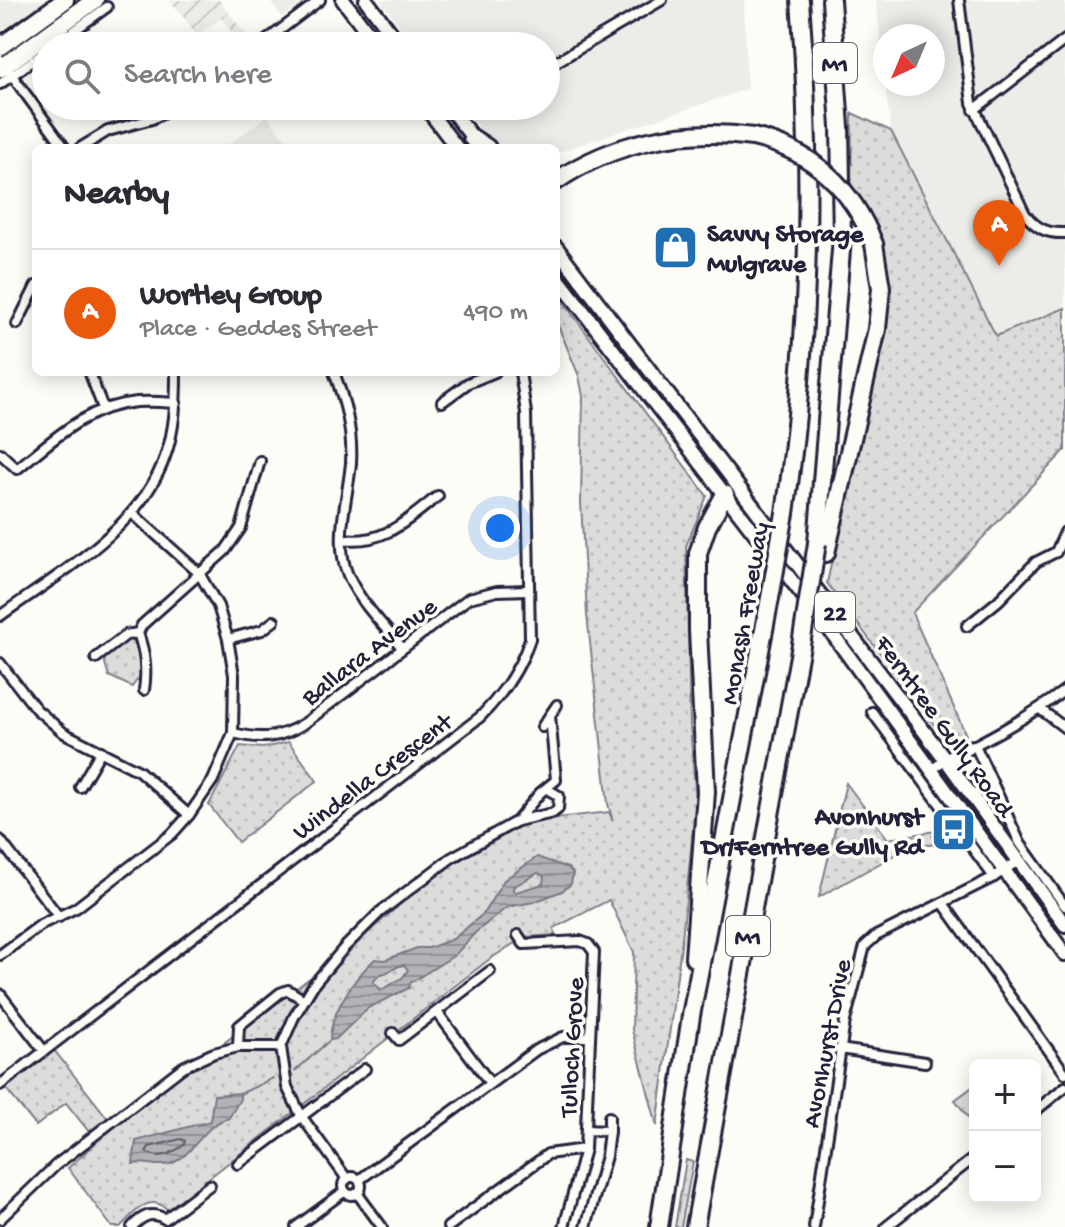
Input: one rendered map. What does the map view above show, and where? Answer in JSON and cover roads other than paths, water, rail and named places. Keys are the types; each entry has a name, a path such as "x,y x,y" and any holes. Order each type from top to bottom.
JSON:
{"highway":[{"path":"0,47 65,0"},
{"name":"Monash Freeway","path":"659,1227 691,1016 770,598 797,428 805,337 808,125 800,0"},
{"name":"M1","path":"695,1227 821,548 842,238 840,127 831,0"},
{"path":"57,32 101,3"},
{"path":"4,67 32,49"},
{"path":"565,170 651,140 711,134 753,137 799,153 832,178 854,203 874,244 881,288 877,329 821,548"},
{"path":"691,1016 706,792 698,630 698,553 707,527 725,494"}],"main road":[{"path":"343,0 367,32"},
{"path":"366,0 390,32"},
{"path":"436,120 454,144"},
{"path":"459,120 476,143"},
{"name":"Ferntree Gully Road","path":"560,252 946,760 1065,925"},
{"name":"Ferntree Gully Road","path":"560,281 829,629 950,796 999,874 1065,954"}],"street":[{"path":"278,32 320,0"},
{"path":"560,60 662,0"},
{"path":"959,0 974,110 1025,214 1033,224 1047,232 1065,233"},
{"path":"69,32 101,3"},
{"path":"974,110 1065,40"},
{"path":"4,67 32,56"},
{"path":"0,84 4,67"},
{"path":"4,67 32,104"},
{"path":"44,120 62,144"},
{"path":"87,144 108,131 148,120"},
{"path":"17,324 32,294"},
{"path":"91,376 103,408"},
{"path":"0,616 114,532 147,493 165,457 176,403 176,376"},
{"path":"335,376 347,411 351,439 342,539 345,567 355,588 402,648"},
{"path":"442,402 468,383 485,376"},
{"name":"Windella Crescent","path":"0,1085 480,717 502,695 523,660 530,639 526,413 521,376"},
{"path":"0,453 17,469 66,429 103,408 138,402 176,403"},
{"path":"144,690 147,671 138,633 142,625 225,551 241,528 260,461"},
{"path":"342,539 373,540 393,530 438,496"},
{"path":"0,955 42,924 76,908 172,834 213,780 233,733 234,675 218,606 199,573 132,513"},
{"path":"967,626 998,601 1036,562 1056,552 1065,532"},
{"path":"1056,552 1065,559"},
{"name":"Ballara Avenue","path":"233,733 258,739 287,734 469,598 497,591 528,590"},
{"path":"228,639 262,630 274,621"},
{"path":"96,658 126,635 138,633"},
{"path":"0,663 36,709 64,733 139,771 189,815"},
{"path":"931,770 954,751 1010,729 1065,690"},
{"path":"542,727 557,705"},
{"path":"1040,709 1065,728"},
{"path":"872,712 948,815 999,874"},
{"path":"347,1179 302,1117 287,1087 281,1047 304,1000 344,948 380,912 451,858 517,821 553,813 558,809 550,716"},
{"name":"Ferntree Gully Road","path":"975,745 1020,843 1065,906"},
{"path":"80,787 101,751"},
{"path":"517,821 556,780"},
{"path":"547,789 559,796"},
{"path":"948,815 950,796"},
{"path":"0,840 59,917"},
{"name":"Avonhurst Drive","path":"814,1227 840,1049 865,946 876,936 999,874 1018,861"},
{"path":"943,903 1065,1073"},
{"name":"Tulloch Grove","path":"518,935 524,944 580,941 588,944 594,952 585,1149 564,1227"},
{"path":"393,1033 399,1040 490,971"},
{"path":"238,1047 239,1026 280,993 288,990 304,1000"},
{"path":"0,994 44,1051"},
{"path":"437,1012 490,1083"},
{"path":"359,1180 548,1043 563,1037 590,1037"},
{"path":"0,1219 56,1165 183,1067 214,1053 238,1047 281,1047"},
{"path":"840,1049 925,1062"},
{"path":"238,1164 365,1069"},
{"path":"1041,1106 1065,1087"},
{"path":"586,1227 606,1156 609,1117"},
{"path":"586,1130 609,1131"},
{"path":"448,1227 548,1154 585,1149"},
{"path":"886,1227 969,1162"},
{"path":"353,1177 359,1180 361,1186 357,1193 345,1191 343,1184 347,1179 353,1177"},
{"path":"132,1227 140,1218 150,1215 167,1223 210,1185"},
{"path":"296,1227 345,1191"},
{"path":"357,1193 382,1227"}],"water":[{"path":"537,857 568,868 573,873 571,884 562,891 534,902 507,907 475,933 455,955 410,983 409,988 368,1008 336,1039 330,1040 334,1018 345,996 375,959 385,960 453,939 483,914 504,880","holes":["538,873 544,876 543,884 516,892 513,890 513,887","404,965 408,970 402,978 381,990 373,982 380,974"]},
{"path":"240,1093 240,1099 229,1118 212,1127 179,1159 165,1165 133,1164 136,1141 210,1121 214,1095"}],"waterway":[{"path":"295,1071 330,1040"},
{"path":"240,1094 273,1078"}],"place":[{"name":"Savvy Storage Mulgrave","path":"676,247"},
{"name":"Wortley Group","path":"999,266"},
{"name":"Avonhurst Dr/Ferntree Gully Rd","path":"954,830"}]}
